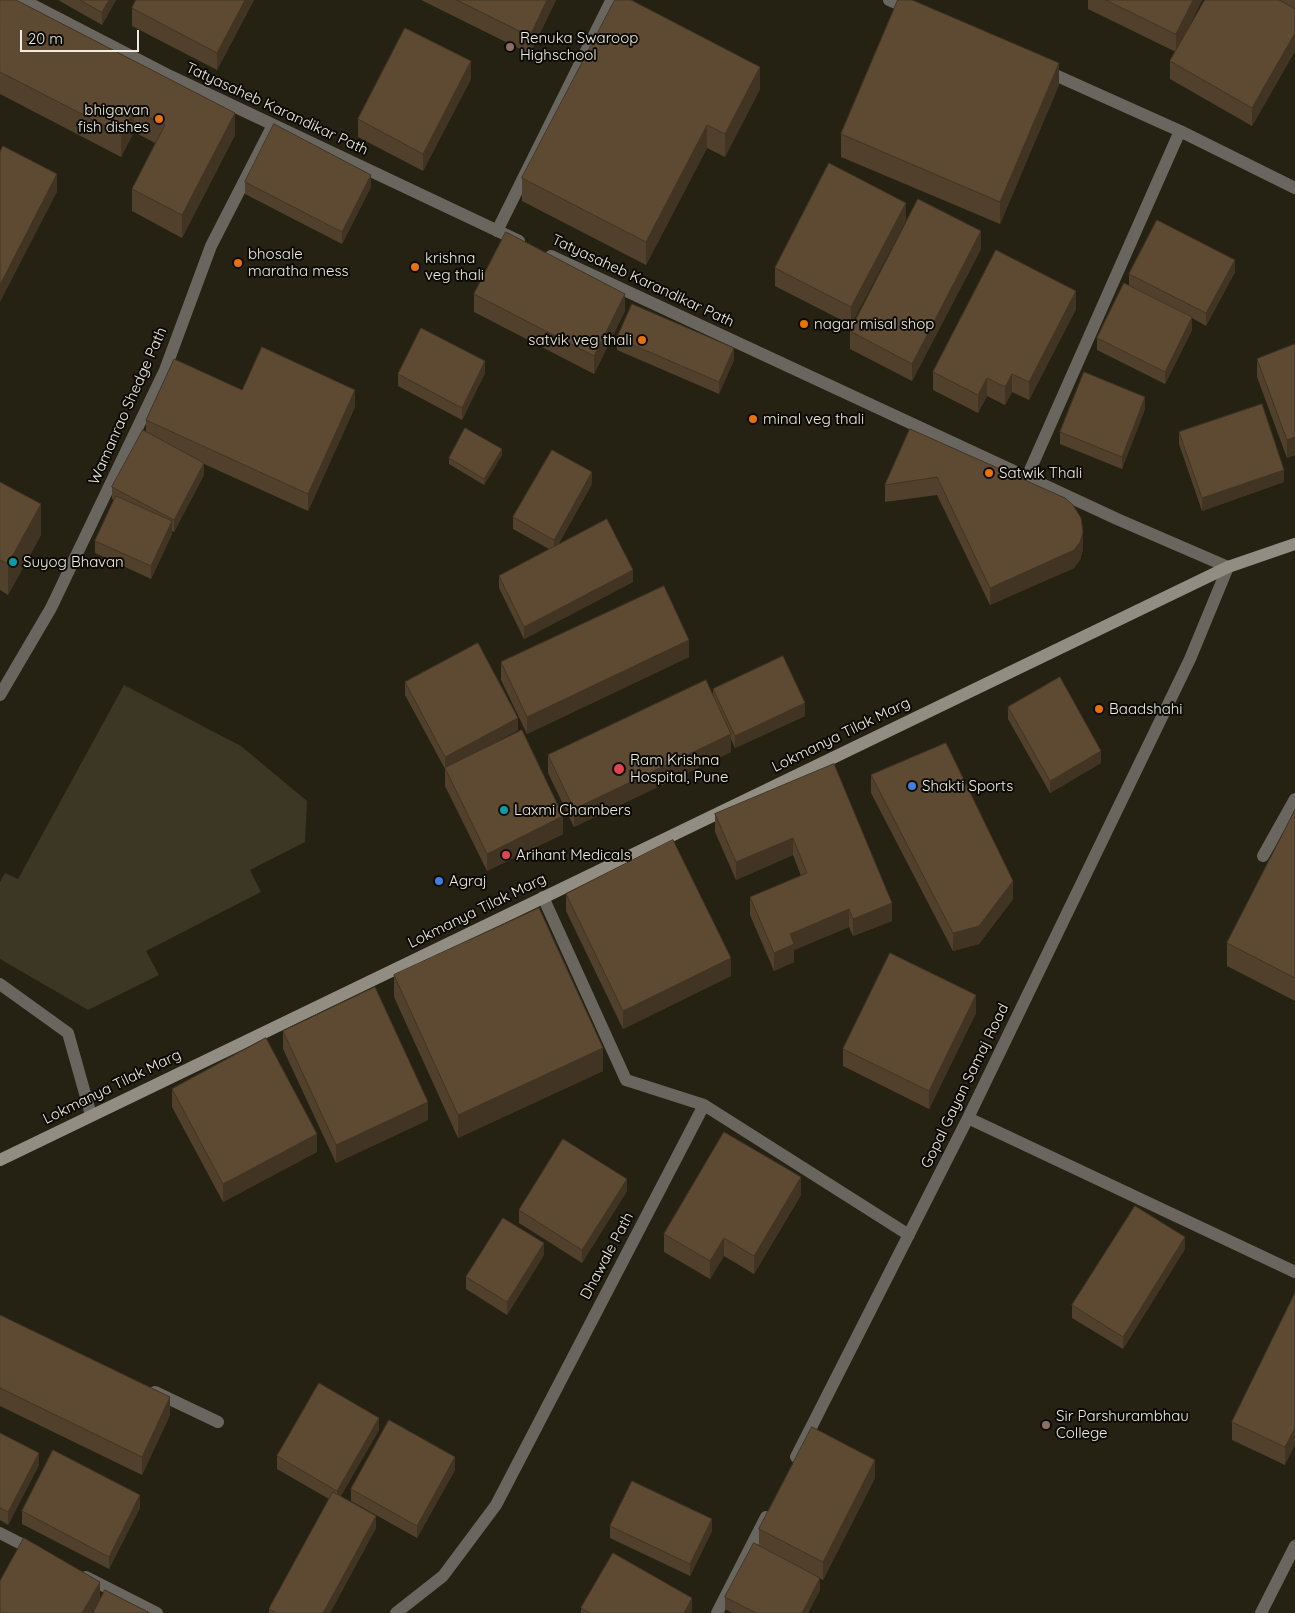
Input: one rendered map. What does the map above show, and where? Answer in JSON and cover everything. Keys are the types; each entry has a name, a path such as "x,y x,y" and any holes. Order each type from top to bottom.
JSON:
{"main road":[{"name":"Lokmanya Tilak Marg","path":"0,1160 1228,567 1295,544"}],"street":[{"name":"Tatyasaheb Karandikar Path","path":"23,0 170,76 497,231 1126,523 1228,567"},
{"path":"497,231 610,2 613,0"},
{"path":"889,0 925,16"},
{"path":"1034,66 1180,131 1295,188"},
{"name":"Wamanrao Shedge Path","path":"0,694 51,608 157,388 211,246 273,125"},
{"path":"1027,477 1180,131"},
{"name":"Gopal Gayan Samaj Road","path":"788,1472 968,1118 1190,659 1228,567"},
{"path":"1263,856 1295,799"},
{"path":"542,897 626,1080 704,1105 908,1235"},
{"path":"0,984 68,1032 91,1115"},
{"name":"Dhawale Path","path":"396,1613 443,1576 496,1505 704,1105"},
{"path":"968,1118 1295,1272"},
{"path":"140,1385 218,1422"},
{"path":"717,1613 771,1508"},
{"path":"0,1534 44,1556"},
{"path":"1261,1613 1295,1546"},
{"path":"79,1573 157,1613"}],"shaded area":[{"path":"124,685 241,746 307,801 305,842 250,870 261,892 146,951 159,975 88,1010 0,959 0,882 5,873 18,879"}],"building":[{"path":"0,0 16,0 235,113 182,215 132,189 165,125 134,110 121,134 0,72"},
{"path":"80,0 109,0 102,12"},
{"path":"136,0 245,0 217,53 132,8"},
{"path":"457,0 547,0 530,36"},
{"path":"615,0 631,0 760,67 725,134 707,125 646,242 522,178"},
{"path":"898,0 912,0 1059,63 1000,202 841,134"},
{"path":"1106,0 1193,0 1176,34"},
{"path":"1205,0 1279,0 1295,9 1295,33 1252,108 1170,61"},
{"path":"405,28 471,61 423,154 358,119"},
{"path":"274,124 371,175 342,232 245,182"},
{"path":"3,146 57,174 0,285 0,152"},
{"path":"829,163 906,203 851,307 775,268"},
{"path":"918,199 981,231 912,364 850,331"},
{"path":"1157,220 1235,260 1206,313 1129,274"},
{"path":"506,232 625,294 594,356 474,294"},
{"path":"996,250 1076,291 1029,382 1012,374 1005,387 987,378 978,395 933,372"},
{"path":"1124,283 1192,317 1165,372 1097,338"},
{"path":"632,304 734,348 719,382 617,338"},
{"path":"421,328 485,361 462,408 398,374"},
{"path":"1295,344 1295,437 1287,440 1257,359"},
{"path":"262,347 355,390 308,494 146,420 174,359 242,390"},
{"path":"1084,372 1145,397 1122,457 1060,432"},
{"path":"1262,404 1284,470 1202,498 1179,432"},
{"path":"465,428 502,449 484,479 449,458"},
{"path":"910,429 1065,498 1073,505 1081,518 1083,532 1080,542 1074,550 990,588 937,477 885,485"},
{"path":"143,430 204,463 174,520 112,487"},
{"path":"552,450 592,472 554,540 513,517"},
{"path":"0,482 41,504 8,564 0,560"},
{"path":"116,496 172,521 151,566 95,541"},
{"path":"607,519 633,570 524,627 499,576"},
{"path":"664,586 689,640 527,717 501,662"},
{"path":"478,643 518,718 445,757 405,682"},
{"path":"783,656 805,703 735,736 713,689"},
{"path":"1060,677 1101,751 1050,781 1008,707"},
{"path":"706,680 731,734 574,809 548,755"},
{"name":"Laxmi Chambers","path":"522,730 563,816 487,854 445,768"},
{"path":"946,743 1013,881 979,926 953,933 871,775"},
{"path":"834,764 892,903 853,919 849,909 790,934 794,944 774,953 750,897 807,873 793,838 736,862 715,814"},
{"path":"1295,810 1295,978 1227,943"},
{"path":"673,840 731,958 623,1011 566,894"},
{"path":"539,908 603,1048 458,1115 394,975"},
{"path":"890,953 976,995 929,1091 843,1049"},
{"path":"375,987 428,1102 336,1145 283,1031"},
{"path":"266,1038 317,1134 223,1184 172,1089"},
{"path":"724,1132 801,1177 754,1256 724,1238 710,1261 664,1234"},
{"path":"563,1139 627,1179 582,1250 519,1210"},
{"path":"1135,1206 1185,1237 1123,1337 1072,1305"},
{"path":"503,1218 544,1243 507,1302 466,1277"},
{"path":"1295,1293 1295,1428 1285,1447 1232,1422"},
{"path":"0,1315 170,1397 142,1457 0,1388"},
{"path":"319,1383 379,1418 337,1491 277,1456"},
{"path":"389,1420 455,1457 417,1526 351,1489"},
{"path":"812,1427 875,1460 823,1562 759,1529"},
{"path":"0,1433 39,1453 8,1512 0,1508"},
{"path":"53,1450 140,1495 109,1557 22,1511"},
{"path":"632,1481 712,1519 690,1564 610,1526"},
{"path":"333,1492 376,1516 323,1613 276,1613 269,1609"},
{"path":"24,1538 100,1582 82,1613 0,1613 0,1581"},
{"path":"754,1543 820,1578 802,1613 756,1613 725,1597"},
{"path":"613,1553 692,1598 684,1613 589,1613 581,1608"},
{"path":"105,1590 150,1613 93,1613"}],"place":[{"name":"Renuka Swaroop Highschool","path":"510,47"},
{"name":"bhigavan fish dishes","path":"159,119"},
{"name":"bhosale maratha mess","path":"238,263"},
{"name":"krishna veg thali","path":"415,267"},
{"name":"nagar misal shop","path":"804,324"},
{"name":"satvik veg thali","path":"642,340"},
{"name":"minal veg thali","path":"753,419"},
{"name":"Satwik Thali","path":"989,473"},
{"name":"Suyog Bhavan","path":"13,562"},
{"name":"Baadshahi","path":"1099,709"},
{"name":"Ram Krishna Hospital, Pune","path":"619,769"},
{"name":"Shakti Sports","path":"912,786"},
{"name":"Laxmi Chambers","path":"504,810"},
{"name":"Arihant Medicals","path":"506,855"},
{"name":"Agraj","path":"439,881"},
{"name":"Sir Parshurambhau College","path":"1046,1425"}]}
